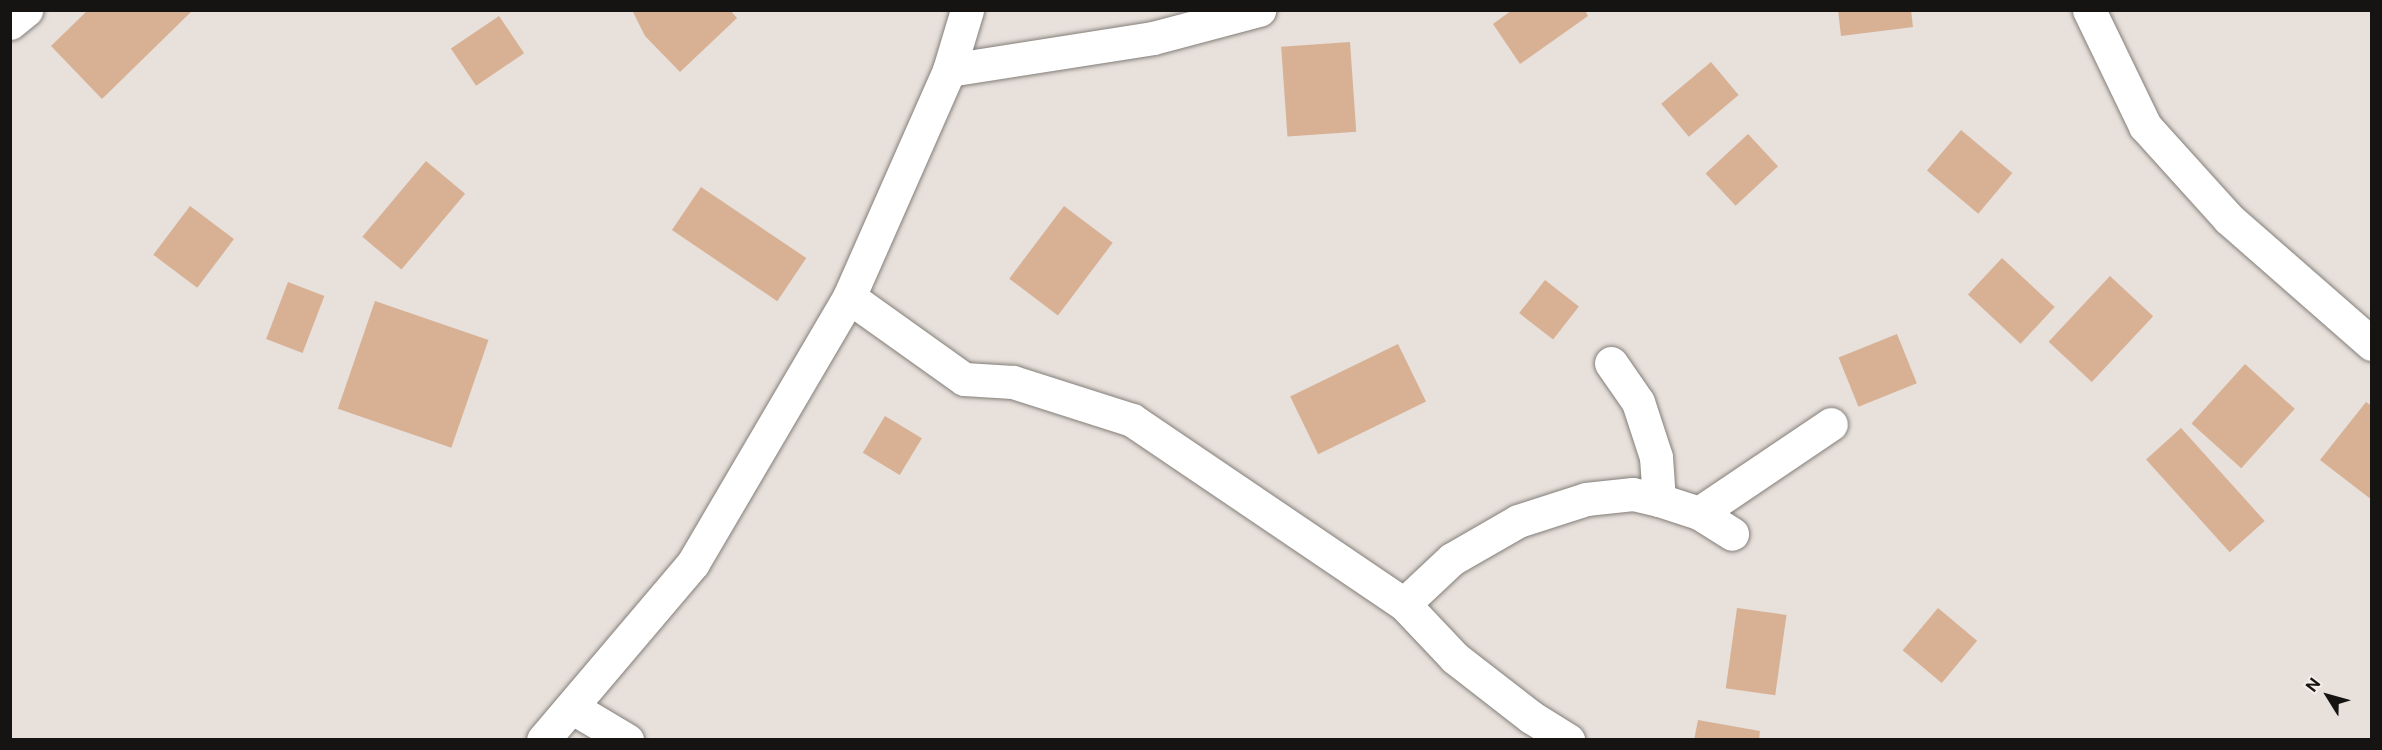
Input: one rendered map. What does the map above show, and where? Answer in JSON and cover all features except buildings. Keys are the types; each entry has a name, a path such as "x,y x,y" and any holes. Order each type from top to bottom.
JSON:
{"street":[{"path":"10,23 26,10"},
{"path":"543,740 573,708 693,563 849,297 949,70 967,10"},
{"path":"949,70 1153,38 1259,10"},
{"path":"2089,10 2145,126 2229,219 2372,344"},
{"path":"849,297 964,379 1013,382 1132,420 1404,604 1455,658 1531,717 1568,740"},
{"path":"1611,363 1638,402 1656,457 1659,500"},
{"path":"1699,513 1830,424"},
{"path":"1404,604 1452,559 1518,521 1586,499 1633,494 1659,500 1699,513 1731,534"},
{"path":"573,708 627,740"}]}
